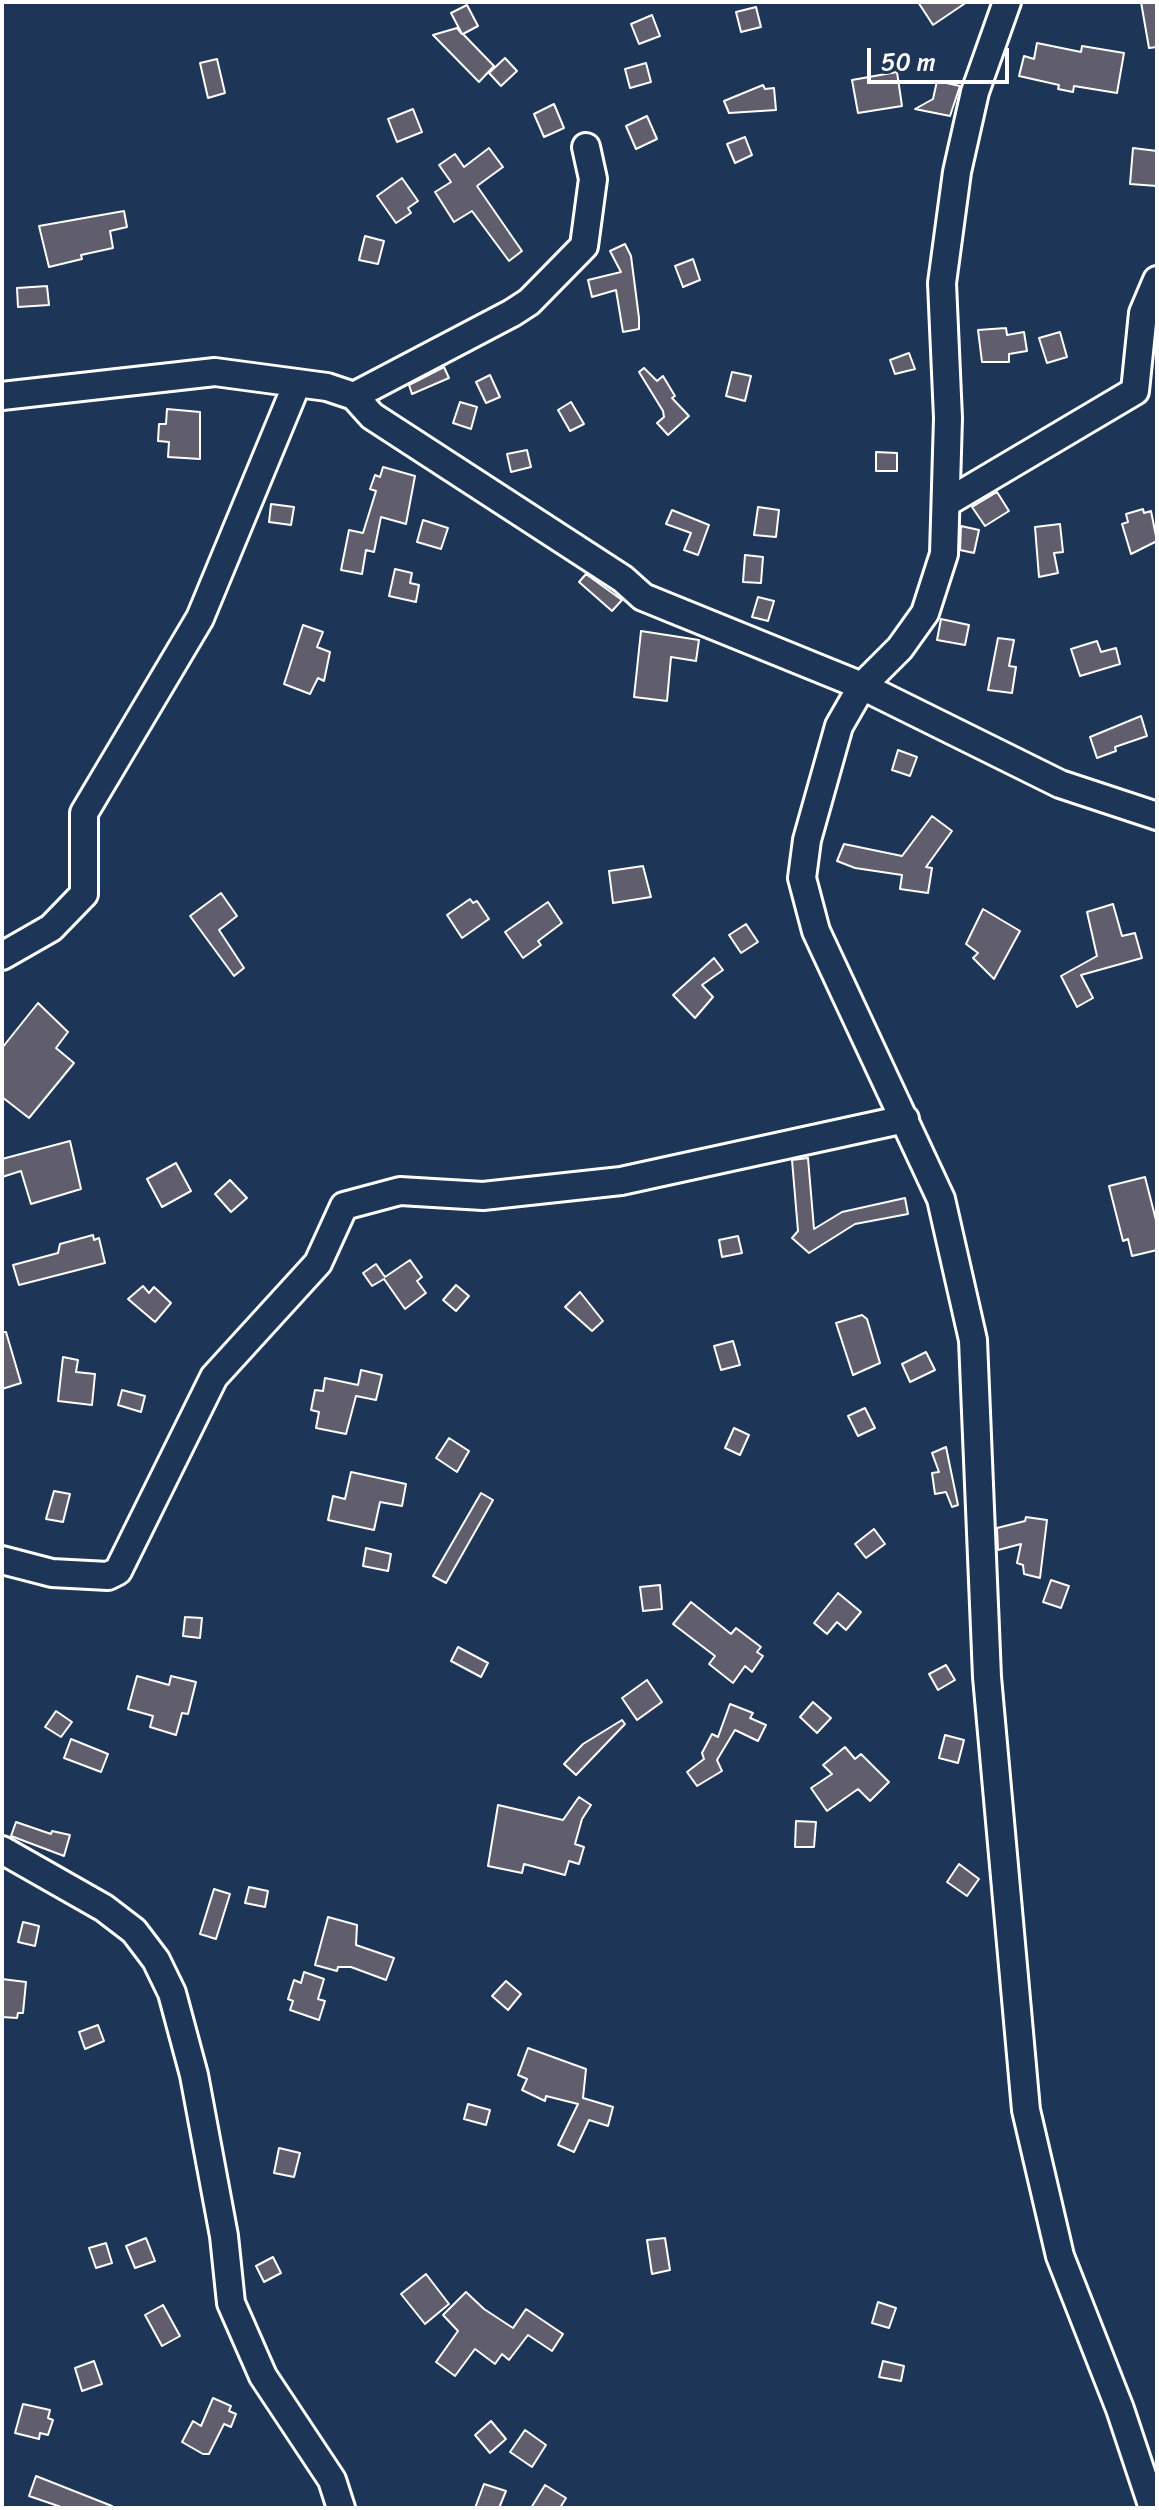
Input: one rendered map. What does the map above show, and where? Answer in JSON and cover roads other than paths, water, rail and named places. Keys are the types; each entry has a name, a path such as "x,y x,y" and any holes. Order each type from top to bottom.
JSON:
{"street":[{"path":"1007,2 975,92 957,172 942,283 948,418 944,554 925,613 900,648 862,686 839,726 807,840 802,878 816,931 941,1199 973,1340 987,1677 1026,2110 1060,2256 1120,2409 1153,2508"},
{"path":"354,396 521,308 584,246 593,179 586,147"},
{"path":"946,503 1135,391 1143,313 1157,280"},
{"path":"2,396 215,372 296,386 327,387 354,396 372,416 623,579 643,597 862,686 1060,784 1157,816"},
{"path":"2,956 51,928 84,894 84,813 200,618 296,386"},
{"path":"2,1560 52,1573 108,1576 118,1571 214,1377 318,1263 344,1206 400,1191 483,1196 621,1181 905,1119"},
{"path":"2,1850 104,1908 134,1931 156,1960 172,1993 194,2075 224,2236 231,2303 263,2376 332,2480 341,2508"}]}
